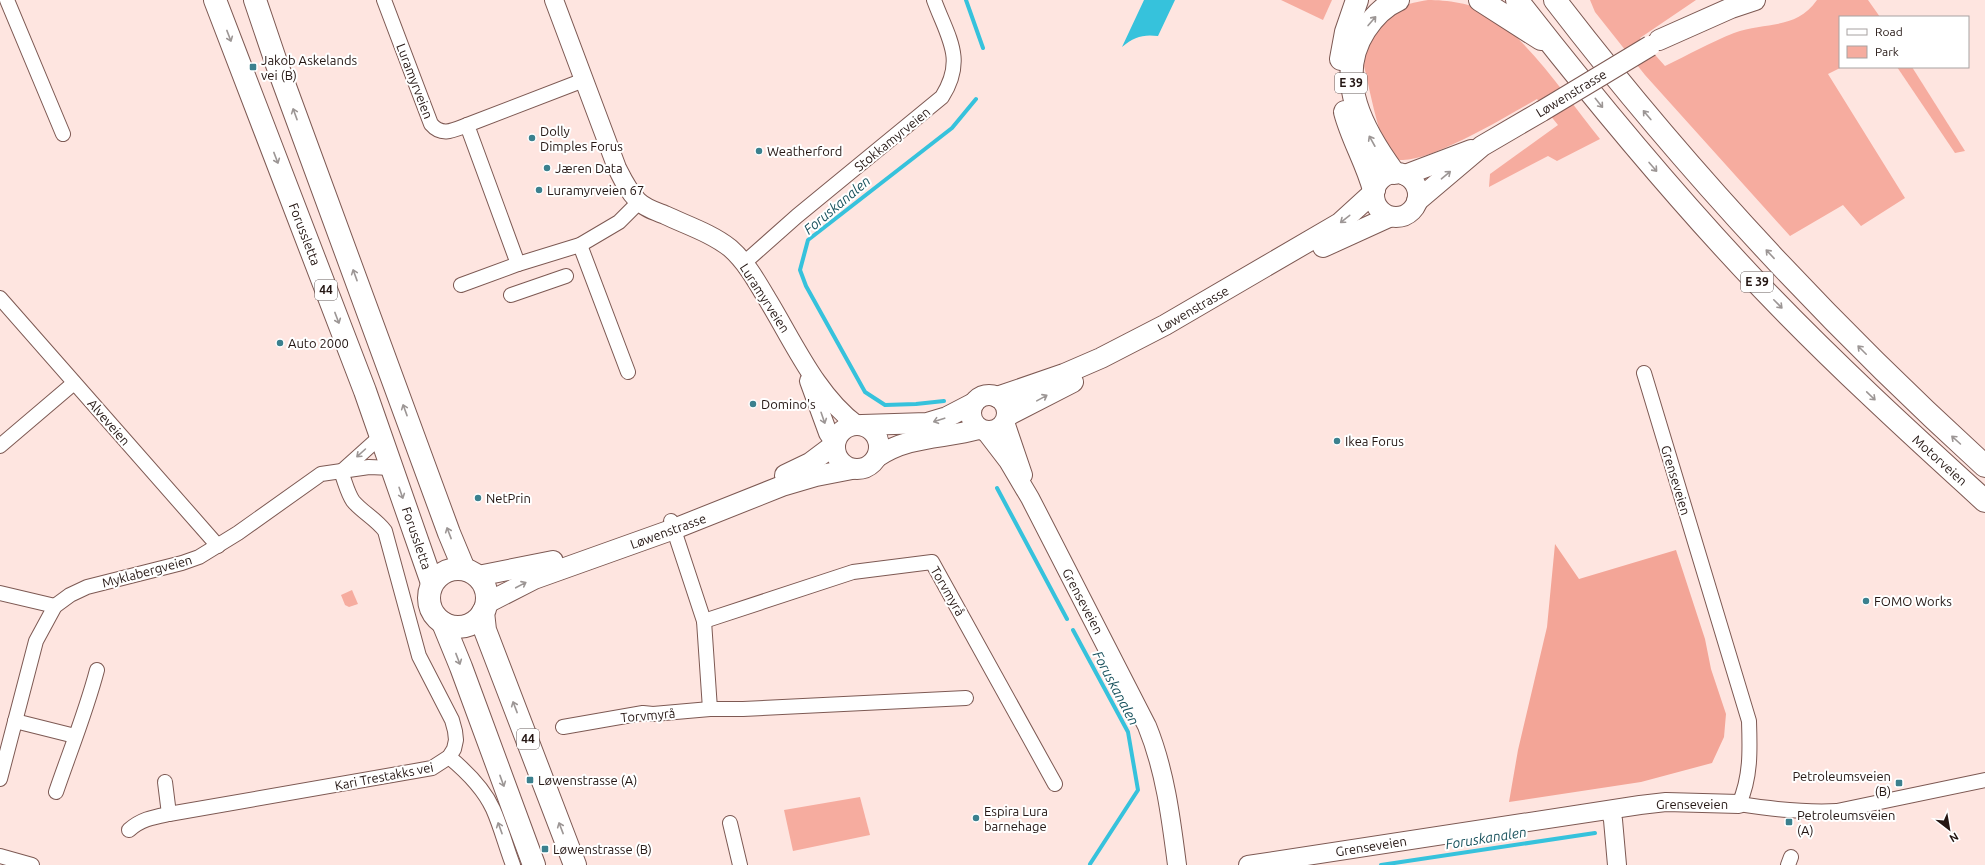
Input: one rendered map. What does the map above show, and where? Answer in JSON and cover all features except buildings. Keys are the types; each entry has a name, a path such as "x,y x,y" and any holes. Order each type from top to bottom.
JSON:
{"main road":[{"name":"Forussletta","path":"215,0 381,436 432,583"},
{"name":"44","path":"255,0 276,62 449,533 471,572 484,584 487,594 485,608 485,630 575,865"},
{"name":"E 39","path":"1356,0 1346,32 1339,68 1340,95 1348,124 1369,171 1374,191"},
{"name":"E 39","path":"1398,0 1378,14 1360,38 1352,58 1350,78 1356,106 1363,123 1374,144 1400,174"},
{"name":"E 39","path":"1480,0 1557,50"},
{"name":"E 39","path":"1517,0 1557,50"},
{"name":"E 39","path":"1554,0 1588,44 1683,158 1766,250 1861,349 1919,406 1985,466"},
{"name":"E 39","path":"1573,0 1588,44"},
{"name":"Løwenstrasse","path":"1417,201 1482,146 1654,43 1717,0"},
{"name":"Løwenstrasse","path":"1654,43 1731,8 1755,0"},
{"name":"Motorveien","path":"1557,50 1628,137 1734,258 1835,361 1895,419 1985,500"},
{"name":"Løwenstrasse","path":"1400,174 1482,146"},
{"path":"1400,174 1416,186 1418,194 1417,201 1413,210 1406,215 1398,218 1389,217 1377,207 1374,200 1374,191 1381,178 1400,174"},
{"name":"Løwenstrasse","path":"997,397 1064,374 1165,325 1334,227 1352,214 1374,191"},
{"name":"Løwenstrasse","path":"1006,419 1051,392 1135,351 1306,256 1389,217"},
{"path":"984,396 997,397 1006,404 1006,419 997,430 982,430 964,434 909,441 891,447 877,457 867,468 852,470 841,463 837,458 835,444 840,433 844,429 859,425 927,424 947,417 984,396"},
{"path":"974,403 971,414 972,420 982,430"},
{"path":"859,425 872,431 877,436 879,443 877,457"},
{"name":"Løwenstrasse","path":"471,572 545,563 672,525 778,479 810,463 835,444"},
{"name":"Løwenstrasse","path":"485,608 534,579 672,525 782,486 816,476 852,470"},
{"path":"432,583 440,573 447,571 471,572"},
{"name":"44","path":"432,583 429,596 431,609 436,617 443,623 454,648 534,865"},
{"path":"443,623 451,626 465,626 478,619 485,608"}],"street":[{"path":"7,0 63,134"},
{"name":"Luramyrveien","path":"384,0 431,124 435,130 450,132 584,80"},
{"name":"Luramyrveien","path":"554,0 617,168 624,182 639,202 650,209 717,240 730,248 744,263 800,355 835,406 859,425"},
{"name":"Stokkamyrveien","path":"744,263 797,216 942,97 951,84 955,70 955,57 934,0"},
{"path":"467,125 518,264"},
{"path":"461,285 518,264 580,245 619,222 639,202"},
{"path":"580,245 628,372"},
{"path":"511,295 566,276"},
{"name":"Alveveien","path":"0,298 218,546"},
{"name":"Luramyrveien","path":"800,355 828,433 835,444"},
{"name":"Grenseveien","path":"1248,865 1666,802 1739,804 1747,783 1750,752 1749,721 1644,373"},
{"path":"0,446 74,383"},
{"name":"Grenseveien","path":"1006,419 1030,498"},
{"name":"Grenseveien","path":"982,430 1008,461 1030,498 1147,726 1160,763 1170,814 1177,865"},
{"path":"341,472 381,436"},
{"name":"Myklabergveien","path":"0,779 4,753 15,721 36,641 55,606 70,595 87,587 182,564 218,546 321,474 369,467 392,468"},
{"name":"Kari Trestakks vei","path":"129,830 137,823 147,819 170,814 400,775 432,768 449,757 454,749 456,740 452,720 419,656 387,535 378,522 360,508 353,500 341,472"},
{"path":"672,525 704,621 710,709"},
{"name":"Torvmyrå","path":"704,621 853,572 932,562 1055,784"},
{"path":"0,593 55,606"},
{"path":"56,792 75,736 87,707 97,670"},
{"name":"Torvmyrå","path":"563,727 643,713 653,714 710,709 743,709 966,698"},
{"path":"15,721 75,736"},
{"path":"449,757 462,768 484,793 493,808 513,865"},
{"path":"1739,804 1785,810 1817,812 1837,811 1984,780"},
{"path":"165,782 170,814"},
{"path":"1610,810 1614,820 1617,865"},
{"path":"730,823 740,865"},
{"path":"0,856 32,865"}],"green space":[{"path":"1281,0 1332,0 1323,20"},
{"path":"1428,0 1451,2 1475,7 1483,10 1505,26 1520,40 1548,72 1600,139 1557,161 1548,156 1489,187 1490,174 1558,125 1537,99 1465,139 1443,149 1422,157 1406,160 1394,158 1384,142 1380,130 1364,66 1368,47 1378,29 1392,14 1409,4"},
{"path":"1590,0 1696,0 1640,38 1665,66 1708,44 1734,33 1746,29 1779,24 1799,17 1817,0 1868,0 1879,16 1839,16 1840,68 1828,74 1905,198 1861,226 1843,205 1790,236 1645,75 1595,12"},
{"path":"1898,68 1913,68 1965,151 1955,153"},
{"path":"352,590 358,604 349,607 345,605 341,595"},
{"path":"860,797 870,835 793,851 784,810"}],"shaded area":[{"path":"1555,544 1579,579 1676,550 1705,639 1711,669 1726,714 1724,737 1712,763 1641,782 1509,802 1518,750 1547,627"}],"water":[{"path":"1144,0 1175,0 1158,36 1148,35 1139,37 1122,47"}],"waterway":[{"name":"Foruskanalen","path":"966,0 983,48"},
{"name":"Foruskanalen","path":"944,401 885,405 865,392 806,286 800,270 808,240 952,128 976,99"},
{"name":"Foruskanalen","path":"997,488 1067,619"},
{"name":"Foruskanalen","path":"1073,630 1128,732 1138,790 1090,864"},
{"name":"Foruskanalen","path":"1381,865 1595,833"}],"place":[{"name":"Jakob Askelands vei (B)","path":"253,67"},
{"name":"Dolly Dimples Forus","path":"532,138"},
{"name":"Weatherford","path":"759,151"},
{"name":"Jæren Data","path":"547,168"},
{"name":"Luramyrveien 67","path":"539,190"},
{"name":"Auto 2000","path":"280,343"},
{"name":"Domino's","path":"753,404"},
{"name":"Ikea Forus","path":"1337,441"},
{"name":"NetPrin","path":"478,498"},
{"name":"FOMO Works","path":"1866,601"},
{"name":"Løwenstrasse (A)","path":"530,780"},
{"name":"Petroleumsveien (B)","path":"1899,783"},
{"name":"Espira Lura barnehage","path":"976,818"},
{"name":"Petroleumsveien (A)","path":"1789,822"},
{"name":"Løwenstrasse (B)","path":"545,849"}]}
